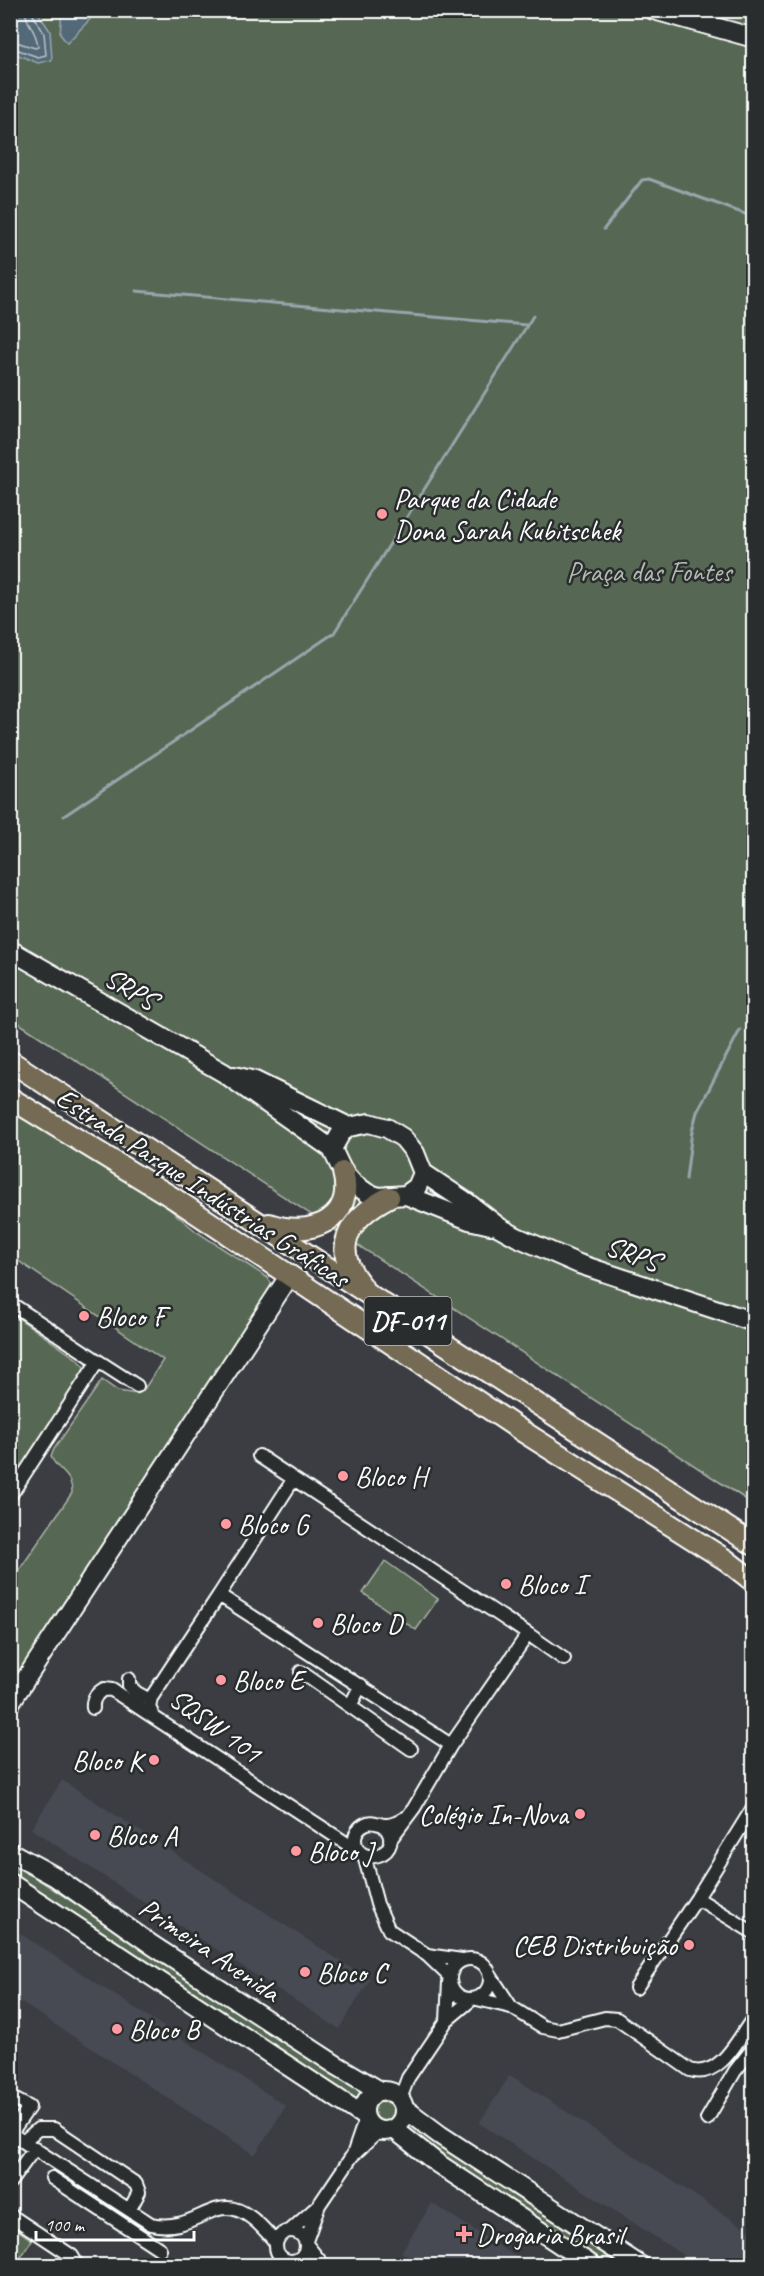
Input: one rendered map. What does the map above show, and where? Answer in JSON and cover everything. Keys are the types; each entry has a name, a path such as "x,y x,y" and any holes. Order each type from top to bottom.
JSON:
{"main road":[{"path":"654,10 753,38"},
{"name":"SRPS","path":"10,950 224,1073 332,1149 343,1172 353,1183 367,1192 379,1197 398,1196 469,1220 499,1227 579,1264 753,1322"},
{"name":"Estrada Parque Indústrias Gráficas","path":"10,1061 753,1545"},
{"name":"SRPS","path":"224,1073 255,1081 349,1127 369,1123 387,1128 403,1138 415,1153 423,1173 499,1227"},
{"name":"Estrada Parque Indústrias Gráficas","path":"10,1098 63,1095"},
{"name":"Estrada Parque Indústrias Gráficas","path":"10,1098 175,1199 521,1430 726,1560 753,1582"},
{"path":"332,1149 341,1133 349,1127"},
{"path":"251,1218 280,1228 302,1230 321,1226 333,1217 344,1200 346,1185 343,1172"},
{"path":"377,1300 351,1273 347,1264 346,1243 353,1224 361,1215 417,1187 423,1173"},
{"path":"10,1703 290,1275"},
{"name":"Primeira Avenida","path":"11,1855 54,1876 152,1945 326,2059 393,2097 440,2135 641,2265"},
{"name":"Primeira Avenida","path":"10,1883 375,2124 594,2265"},
{"path":"369,2097 393,2097 401,2122 375,2124 363,2109 369,2097"}],"street":[{"path":"10,1303 137,1386"},
{"path":"10,1496 98,1361"},
{"path":"259,1456 564,1659"},
{"name":"SQSW 101","path":"293,1479 150,1701 149,1707 153,1716 363,1854"},
{"path":"219,1595 451,1745"},
{"path":"363,1854 372,1857 386,1850 390,1840 451,1745 528,1634"},
{"path":"302,1672 411,1749"},
{"path":"129,1679 129,1686 150,1701"},
{"path":"350,1706 361,1685"},
{"path":"93,1708 92,1703 95,1697 104,1689 112,1690 153,1716"},
{"path":"636,1988 697,1898 753,1806"},
{"path":"383,1825 406,1818"},
{"path":"334,1835 357,1831 366,1823 377,1822 383,1825 390,1835 390,1840"},
{"path":"357,1831 355,1843 363,1854 381,1916 389,1930 427,1955 450,1978 454,1992 459,1996 510,2007 550,2030 605,2018 617,2019 690,2070 704,2072 720,2063 753,2017"},
{"path":"373,1882 380,1855"},
{"path":"697,1898 753,1933"},
{"path":"427,1955 482,1962 510,2007"},
{"path":"447,2020 450,1978 453,1968 462,1960"},
{"path":"393,2097 447,2020 487,1991 490,1975"},
{"path":"707,2119 735,2071 753,2047"},
{"path":"720,2063 735,2071"},
{"path":"10,2097 29,2107 11,2133 151,2224 162,2227 183,2223 212,2210 228,2208 238,2210 263,2227 276,2243 277,2252 284,2259 315,2265"},
{"path":"297,2260 304,2255 319,2205 375,2124"},
{"path":"352,2156 375,2124"},
{"path":"10,2182 38,2129 54,2129 136,2184 139,2192 129,2209"},
{"path":"52,2178 160,2249"},
{"path":"90,2202 97,2188"},
{"path":"276,2243 279,2237 319,2205"},
{"path":"10,2216 72,2256 78,2265"},
{"path":"263,2227 300,2233 324,2265"}],"shaded area":[{"path":"62,1780 370,1980 339,2029 31,1829"},
{"path":"10,1927 286,2106 255,2155 11,1996"},
{"path":"510,2075 753,2233 753,2265 698,2265 479,2123"},
{"path":"432,2203 529,2265 422,2265 401,2252"}],"green space":[{"name":"Parque da Cidade Dona Sarah Kubitschek","path":"10,11 753,11 753,1504 11,1018"},
{"path":"11,1105 167,1207 197,1232 268,1278 273,1292 26,1669 11,1677 11,1582 72,1493 70,1481 51,1457 54,1449 102,1380 118,1391 137,1394 145,1388 163,1360 17,1260 11,1268"},
{"path":"11,1313 77,1359 84,1367 81,1378 11,1483"},
{"path":"385,1561 438,1599 416,1630 363,1593"},
{"path":"18,1866 366,2094 359,2105 11,1877"},
{"path":"382,2099 392,2103 396,2113 392,2123 382,2127 372,2123 368,2113 372,2103"},
{"path":"406,2121 627,2265 602,2265 398,2132"},
{"path":"10,2225 32,2240 16,2265 11,2265"}],"water":[{"path":"62,10 98,11 67,43 60,34"},
{"path":"10,11 37,11 50,31 52,60 38,63 11,52"}],"waterway":[{"path":"604,229 642,180 649,179 745,214"},
{"path":"136,291 526,325"},
{"path":"64,816 334,633 533,316"},
{"path":"686,1179 692,1131 697,1112 740,1030"}],"place":[{"name":"Parque da Cidade Dona Sarah Kubitschek","path":"382,514"},
{"name":"Bloco F","path":"84,1316"},
{"name":"Bloco H","path":"343,1476"},
{"name":"Bloco G","path":"226,1524"},
{"name":"Bloco I","path":"506,1584"},
{"name":"Bloco D","path":"318,1623"},
{"name":"Bloco E","path":"221,1680"},
{"name":"Bloco K","path":"154,1760"},
{"name":"Colégio In-Nova","path":"580,1814"},
{"name":"Bloco A","path":"95,1835"},
{"name":"Bloco J","path":"296,1851"},
{"name":"CEB Distribuição","path":"689,1945"},
{"name":"Bloco C","path":"305,1972"},
{"name":"Bloco B","path":"117,2029"},
{"name":"Drogaria Brasil","path":"464,2234"}],"park label":[{"name":"Praça das Fontes","path":"649,571"}]}
